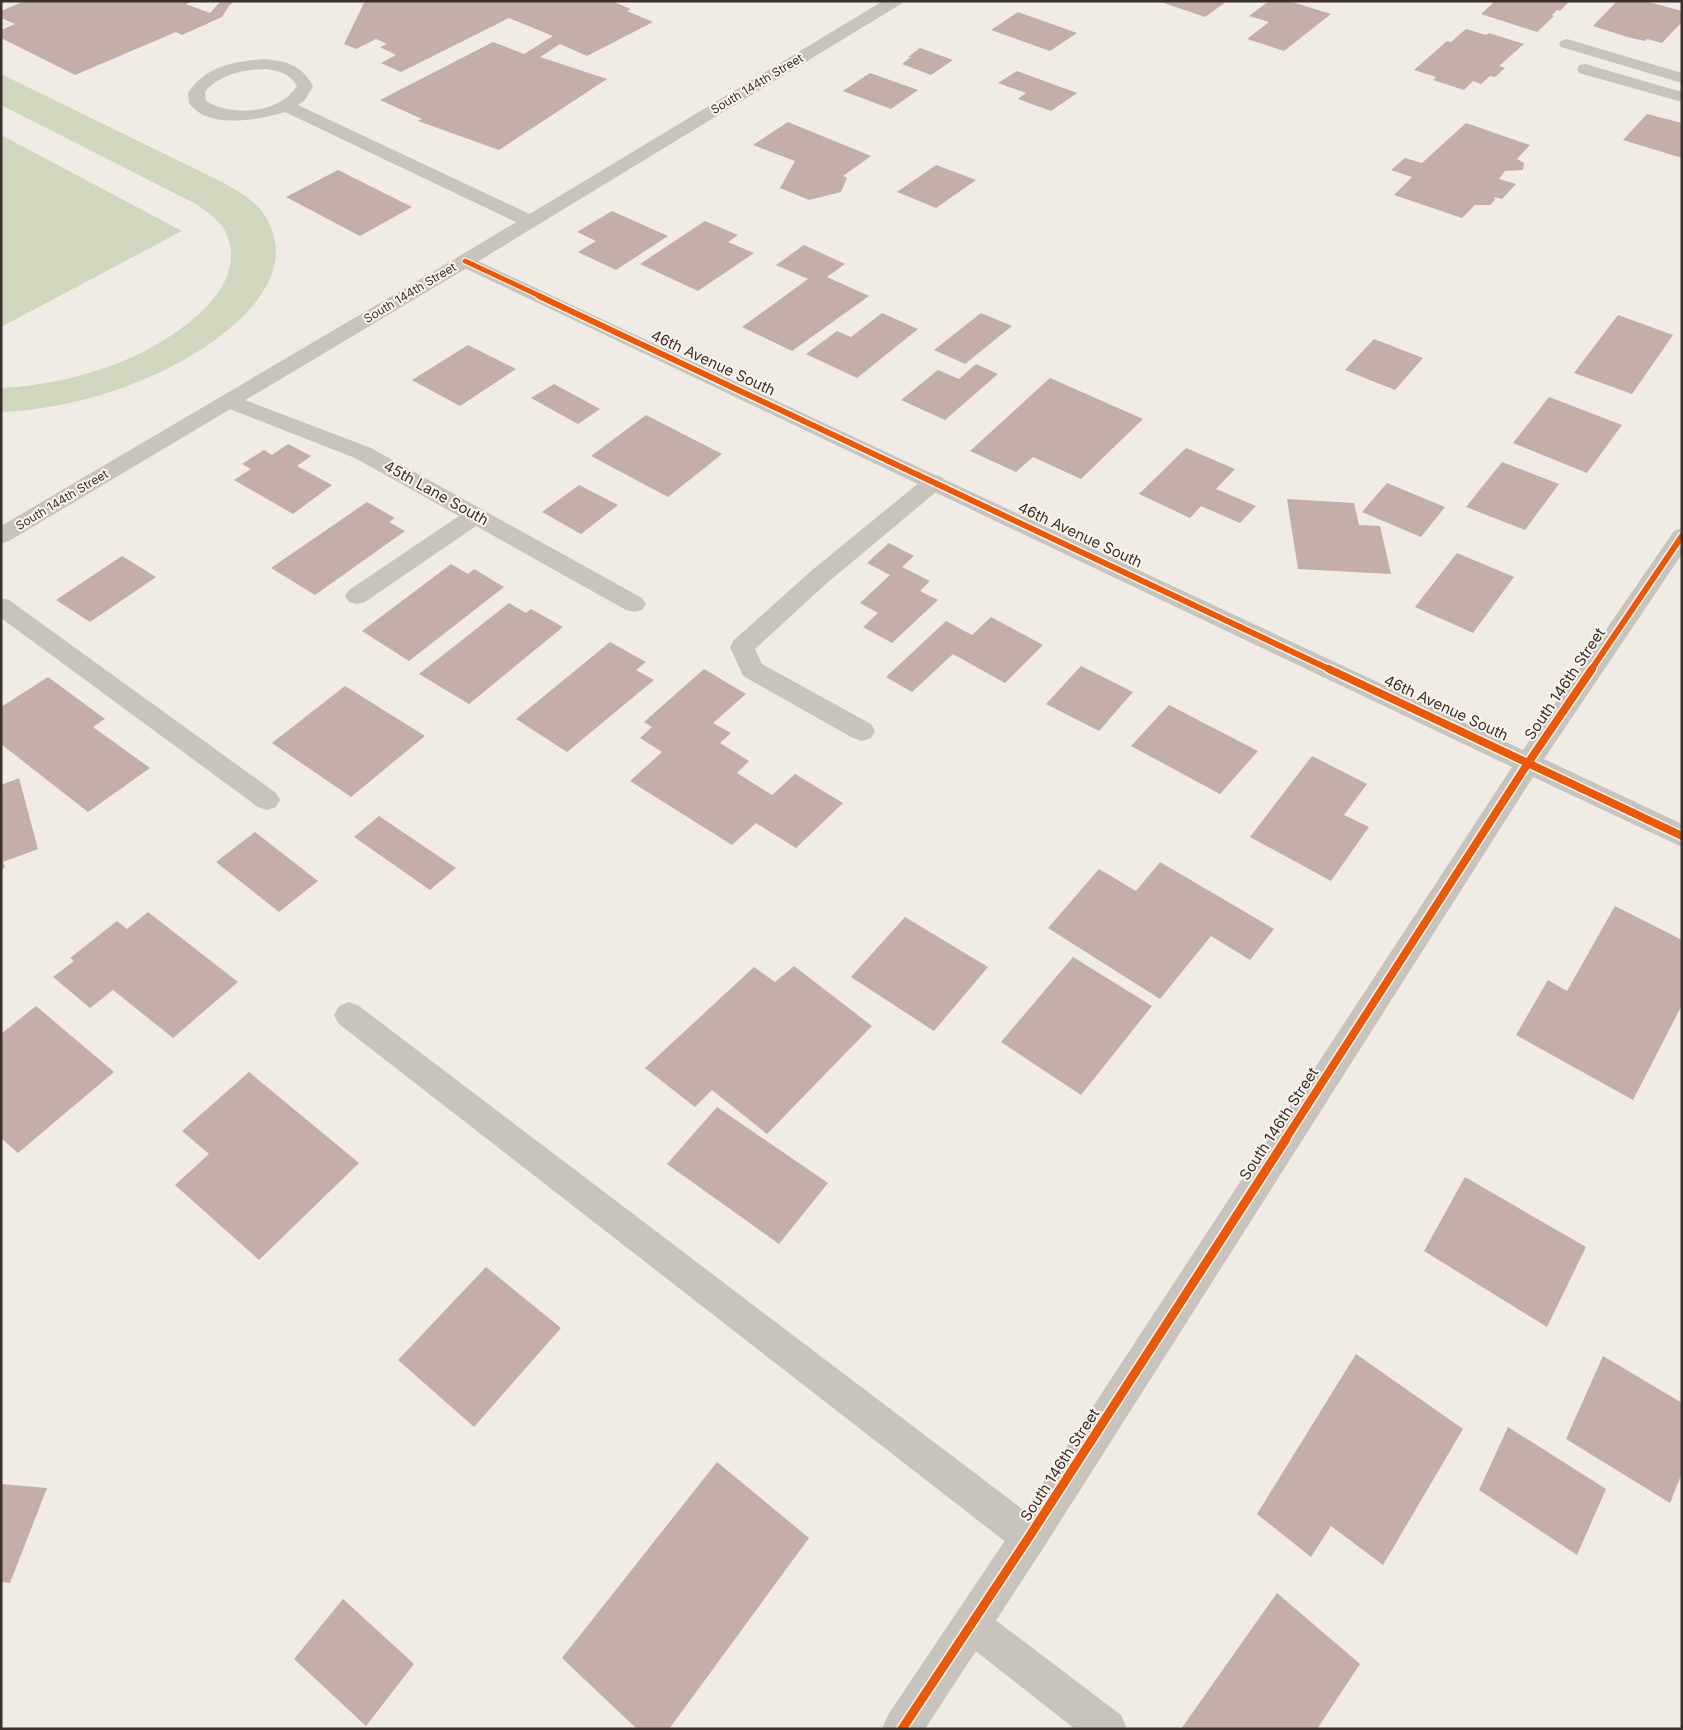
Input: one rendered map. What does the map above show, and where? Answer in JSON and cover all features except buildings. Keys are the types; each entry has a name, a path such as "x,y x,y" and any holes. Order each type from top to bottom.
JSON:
{"street":[{"name":"South 144th Street","path":"1,536 465,261 895,1"},
{"path":"1567,44 1682,78"},
{"path":"286,106 299,96 304,86 302,76 292,69 275,65 255,64 216,74 203,83 196,94 198,103 208,111 225,116 253,115 286,106 529,221"},
{"path":"1585,69 1682,97"},
{"name":"46th Avenue South","path":"465,261 1682,836"},
{"name":"45th Lane South","path":"230,401 364,453 634,604"},
{"path":"862,730 752,670 742,647 819,577 934,482"},
{"path":"357,596 475,516"},
{"name":"South 146th Street","path":"902,1729 972,1625 1528,763 1682,536"},
{"path":"1,606 267,800"},
{"path":"348,1016 1029,1537"},
{"path":"972,1625 1106,1729"}],"green space":[{"path":"1,74 224,183 247,197 257,206 265,216 275,242 274,267 264,290 247,312 202,349 138,382 80,401 21,411 1,412 1,388 62,380 92,372 139,354 181,329 200,313 216,295 227,276 231,255 223,228 213,217 196,204 1,105"},
{"path":"1,135 182,231 1,327"}],"cycle path":[{"path":"465,261 1682,836"},
{"path":"902,1729 1029,1537 1528,763 1682,536"}]}
